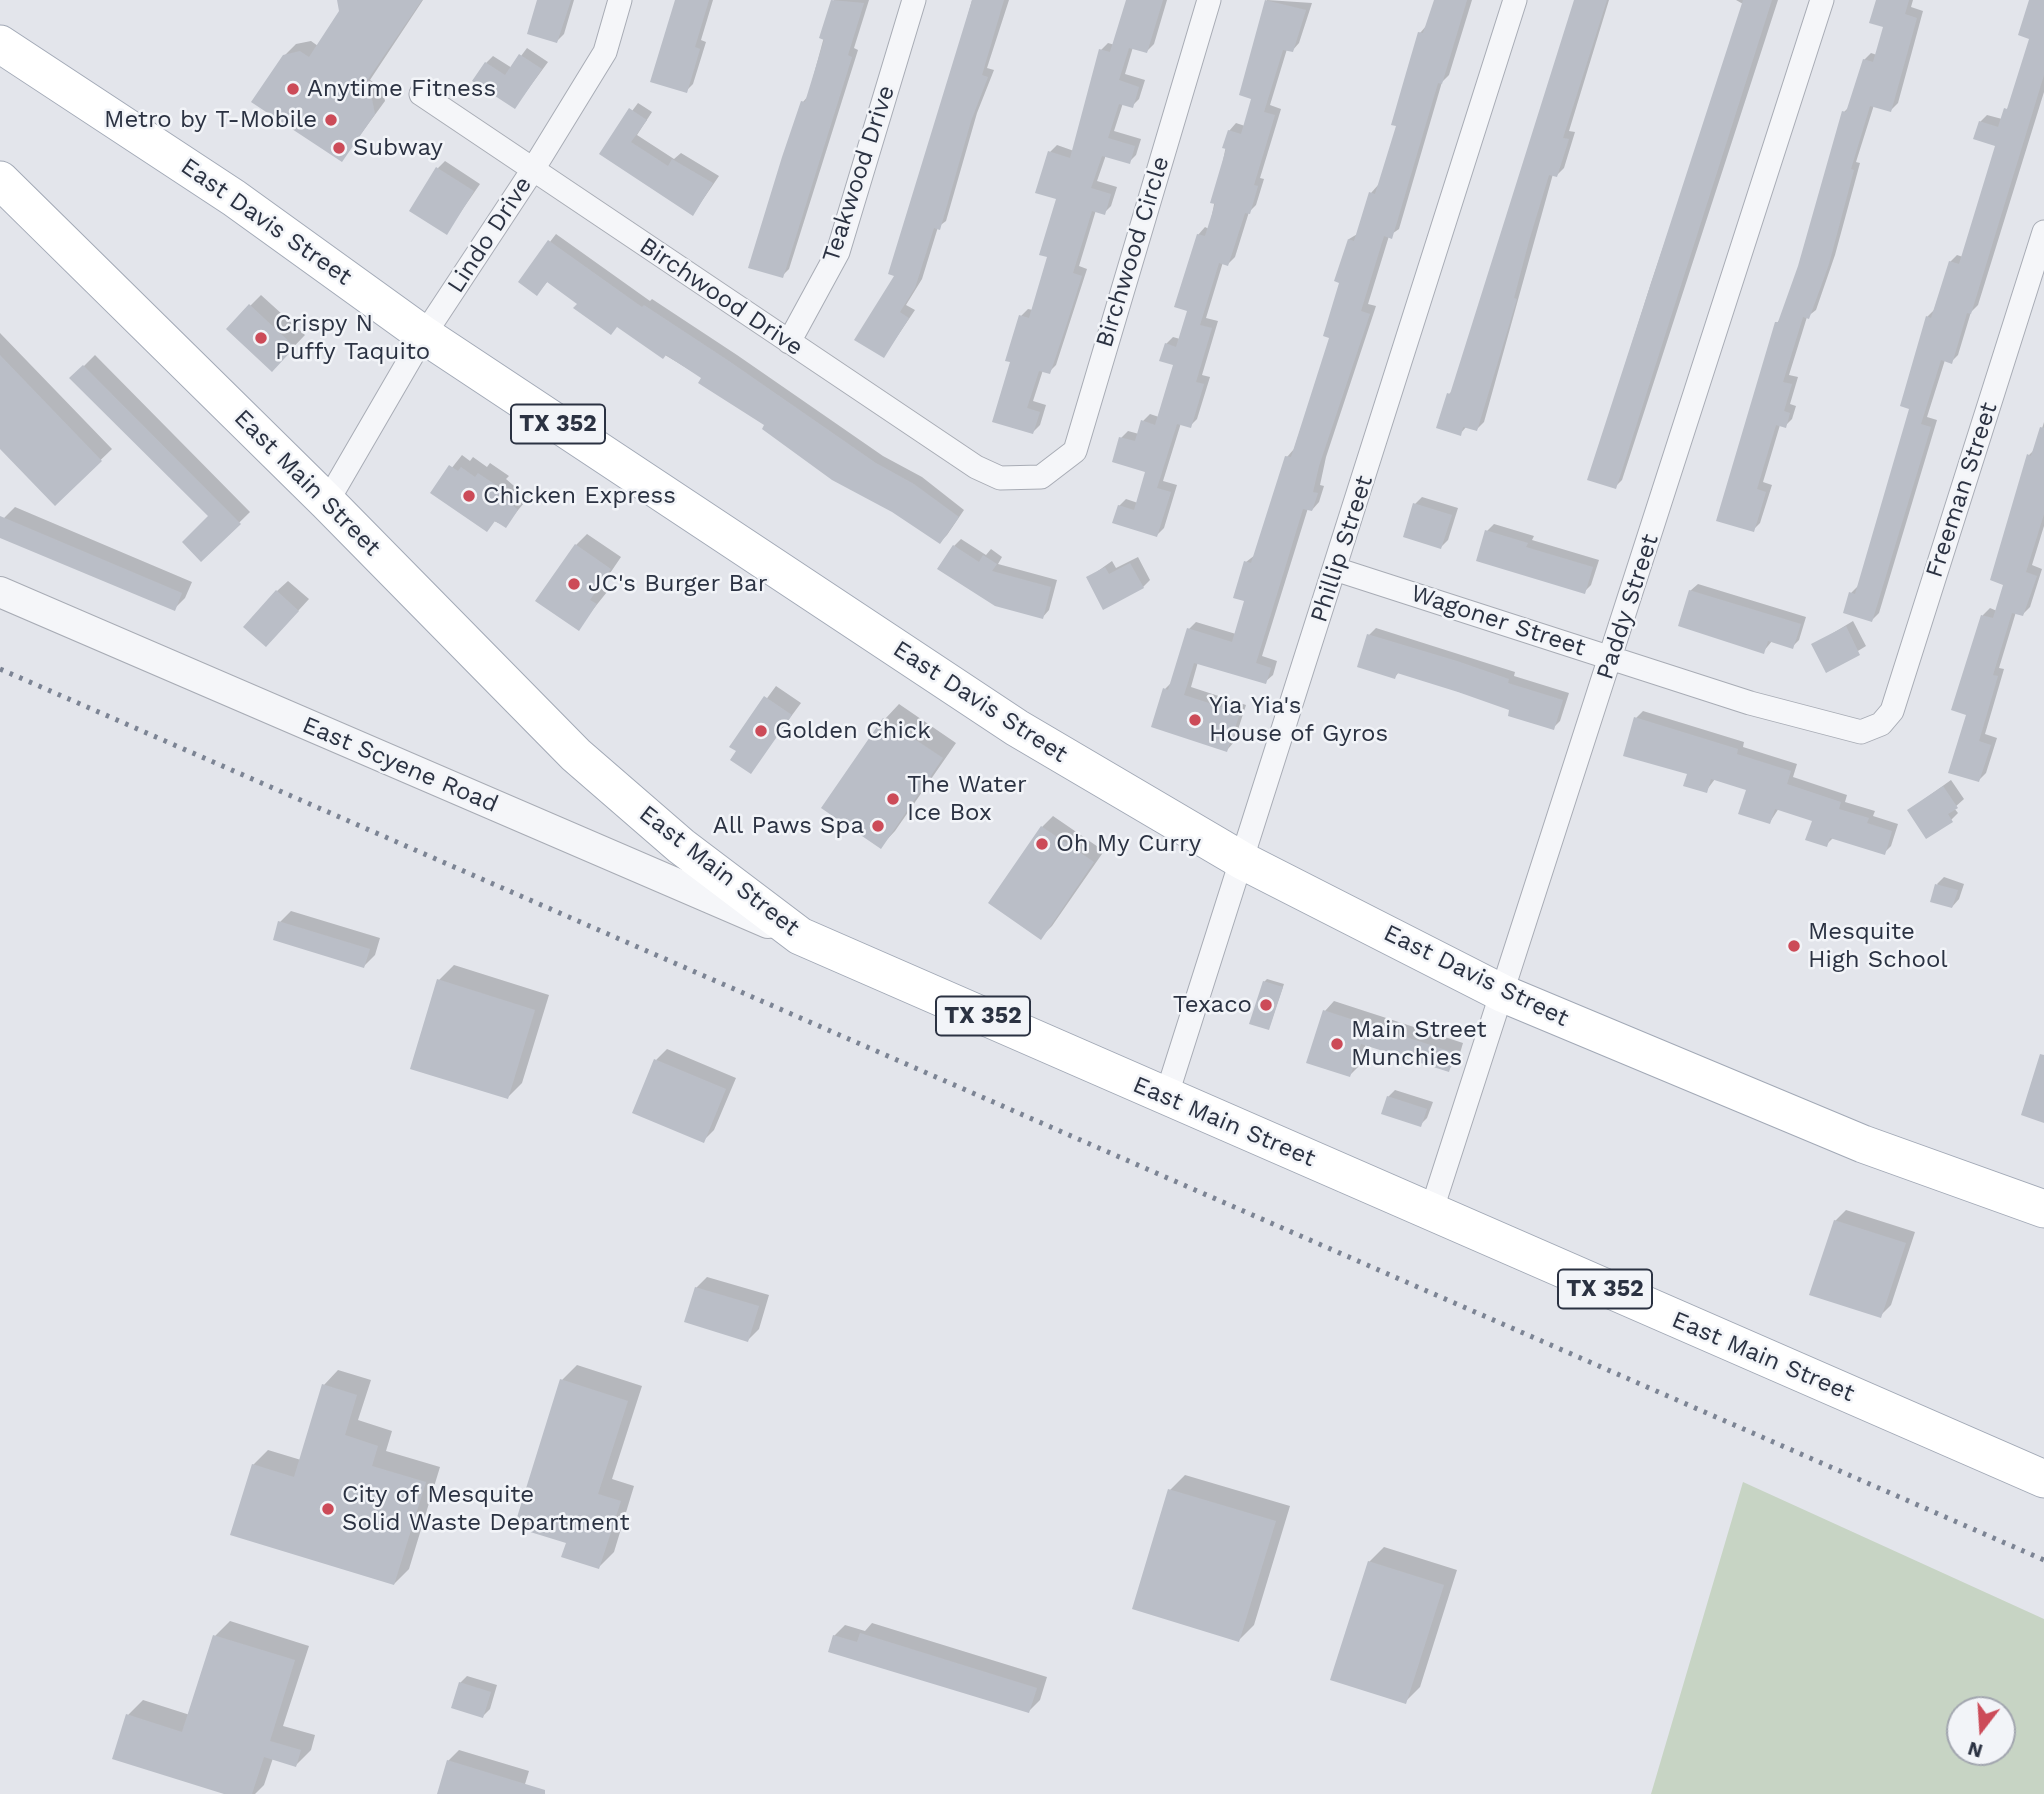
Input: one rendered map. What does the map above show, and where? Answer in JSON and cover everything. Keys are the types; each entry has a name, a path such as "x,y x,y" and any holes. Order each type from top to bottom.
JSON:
{"main road":[{"name":"East Davis Street","path":"0,44 234,198 424,335 1017,728 1243,861 1504,994 1823,1128 2044,1209"},
{"name":"East Main Street","path":"0,180 327,502 576,755 681,846 800,936 2044,1479"}],"street":[{"name":"Lindo Drive","path":"327,502 424,335 532,171 605,52 620,0"},
{"name":"Teakwood Drive","path":"789,342 838,252 914,0"},
{"name":"Birchwood Circle","path":"1028,477 1041,477 1075,451 1209,0"},
{"name":"Phillip Street","path":"1166,1097 1515,0"},
{"name":"Paddy Street","path":"1431,1212 1504,994 1822,0"},
{"name":"Birchwood Drive","path":"421,94 976,467 1000,478 1028,477"},
{"name":"Freeman Street","path":"1861,732 1881,724 1892,711 2038,268 2044,232"},
{"name":"Wagoner Street","path":"1335,569 1750,703 1861,732"},
{"name":"East Scyene Road","path":"0,592 800,936"}],"green space":[{"path":"1743,1482 2044,1619 2044,1794 1651,1794"}],"building":[{"path":"337,0 422,0 360,91 372,99 375,114 342,162 251,102 283,55 300,51 309,57 339,11"},
{"path":"537,0 571,0 557,43 527,34"},
{"path":"675,0 709,0 695,47 700,49 687,93 650,82"},
{"path":"831,0 864,3 848,55 852,57 783,278 748,268 801,101 805,102 824,40 819,38"},
{"path":"972,0 1004,0 982,75 988,77 971,121 940,230 934,228 915,288 900,312 909,318 884,358 854,340 894,276 888,274"},
{"path":"1126,0 1163,0 1147,53 1129,48 1119,80 1139,87 1133,108 1119,104 1108,138 1135,146 1130,164 1102,156 1091,188 1111,194 1105,215 1092,211 1073,273 1082,276 1050,374 1039,371 1027,408 1040,412 1033,434 992,422 1010,362 1005,361 1019,315 1029,318 1047,257 1039,255 1056,199 1035,193 1048,151 1070,158 1099,49 1110,52"},
{"path":"1265,0 1306,10 1293,52 1283,50 1264,112 1275,115 1254,185 1258,186 1250,214 1245,213 1228,266 1219,263 1200,325 1212,328 1196,382 1204,384 1191,428 1177,424 1157,488 1171,492 1157,537 1112,523 1118,505 1134,510 1145,472 1112,462 1119,437 1135,441 1141,420 1155,425 1173,365 1159,361 1165,343 1176,347 1187,311 1174,307 1197,234 1205,236 1215,204 1210,203 1226,149 1222,148 1228,130 1241,134 1251,99 1239,95"},
{"path":"1434,0 1467,0 1442,84 1438,83 1392,239 1384,236 1361,311 1370,314 1319,466 1313,492 1318,493 1312,511 1303,509 1256,663 1271,668 1266,684 1194,663 1184,695 1240,713 1227,752 1151,727 1163,688 1168,690 1187,628 1232,642 1244,601 1233,598 1244,561 1251,563 1285,456 1291,457 1329,338 1323,336 1339,283 1334,281 1348,239 1354,241 1369,192 1375,194 1396,126 1391,125 1418,32 1423,33"},
{"path":"1574,0 1607,0 1563,138 1569,139 1557,177 1549,175 1529,241 1514,298 1517,299 1477,431 1463,427 1461,436 1436,428 1447,393 1450,394"},
{"path":"1743,0 1772,0 1616,489 1587,480"},
{"path":"1876,0 1909,0 1905,14 1917,18 1891,112 1870,106 1851,169 1854,170 1829,264 1809,319 1803,317 1783,382 1792,384 1784,411 1790,413 1786,428 1776,425 1757,489 1766,492 1754,532 1716,521 1775,322 1778,322 1798,266 1842,111 1846,112 1863,59 1873,62 1883,27 1869,23"},
{"path":"2029,0 2044,0 2044,75 1971,314 1967,313 1952,364 1941,360 1921,424 1931,427 1872,622 1843,613 1849,592 1855,594 1909,409 1900,406 1926,316 1931,318 1949,261 1959,264 1995,146 1973,139 1979,121 1998,127 2004,108 2007,109 2029,39 2018,35"},
{"path":"519,54 542,69 515,109 472,81 485,62 505,75"},
{"path":"629,108 647,120 631,142 668,166 672,159 713,183 693,216 599,154"},
{"path":"436,167 474,191 447,235 409,211"},
{"path":"548,240 642,307 644,305 729,361 959,517 940,544 892,512 832,480 762,429 764,425 698,383 701,378 666,355 663,359 617,327 611,335 573,308 577,304 547,282 537,296 518,282"},
{"name":"Crispy N Puffy Taquito","path":"249,304 295,347 272,372 226,329"},
{"path":"0,355 102,461 55,506 0,449"},
{"path":"83,365 241,524 201,562 182,542 208,516 69,378"},
{"path":"2040,427 2044,428 2044,514 2026,572 2037,576 2023,616 2012,613 1993,675 1998,676 1979,741 1991,745 1979,782 1948,773 1966,715 1951,710 1981,615 1993,618 2003,585 1990,580 2027,454 2031,456"},
{"name":"Chicken Express","path":"449,465 458,471 461,467 475,477 478,473 499,487 496,491 518,510 506,528 495,521 487,532 430,493"},
{"path":"1413,503 1452,515 1441,549 1403,537"},
{"path":"0,516 182,593 175,611 0,538"},
{"path":"1485,530 1528,543 1526,547 1593,567 1585,594 1476,561"},
{"name":"JC's Burger Bar","path":"575,544 611,569 590,600 597,604 579,631 535,601"},
{"path":"953,545 979,562 983,555 997,564 992,571 1051,587 1043,619 995,606 937,569"},
{"path":"1130,563 1144,588 1103,610 1086,577 1105,567 1109,574"},
{"path":"276,590 299,611 266,647 243,627"},
{"path":"1689,590 1801,624 1793,649 1768,641 1764,654 1678,626"},
{"path":"1846,626 1860,655 1826,673 1811,644"},
{"path":"1367,634 1457,661 1509,679 1508,683 1563,700 1554,730 1508,716 1509,710 1458,692 1397,673 1395,679 1357,667"},
{"name":"Golden Chick","path":"764,696 792,715 751,774 730,760 736,751 729,747"},
{"path":"1634,717 1738,749 1737,754 1791,771 1787,784 1841,802 1839,809 1869,818 1867,823 1892,831 1885,855 1830,838 1827,847 1805,840 1812,821 1775,809 1770,824 1738,814 1746,790 1711,779 1707,793 1683,786 1687,774 1623,756"},
{"path":"883,718 943,758 881,849 821,808"},
{"path":"1943,786 1958,808 1948,814 1953,822 1926,839 1907,810"},
{"path":"1041,826 1094,862 1041,940 988,903"},
{"path":"1935,884 1958,890 1952,908 1930,902"},
{"path":"278,921 370,949 364,968 273,940"},
{"path":"437,979 535,1010 508,1099 410,1069"},
{"name":"Texaco","path":"1263,981 1283,987 1269,1030 1249,1024"},
{"path":"1323,1010 1455,1053 1449,1072 1361,1044 1350,1077 1306,1063"},
{"path":"2040,1054 2044,1055 2044,1123 2021,1115"},
{"path":"654,1059 726,1089 704,1143 632,1113"},
{"path":"1387,1096 1427,1109 1421,1127 1381,1114"},
{"path":"1834,1220 1906,1243 1881,1318 1809,1295"},
{"path":"695,1287 759,1306 748,1342 684,1322"},
{"path":"560,1379 628,1401 598,1494 621,1501 599,1569 561,1557 566,1543 514,1527"},
{"name":"City of Mesquite Solid Waste Department","path":"322,1384 357,1395 345,1435 378,1446 372,1466 426,1482 394,1585 230,1535 252,1464 294,1477"},
{"path":"1168,1489 1276,1521 1239,1642 1132,1609"},
{"path":"1368,1561 1444,1585 1406,1704 1330,1680"},
{"path":"860,1633 1037,1688 1029,1713 828,1652 833,1635 857,1642"},
{"path":"213,1635 295,1660 270,1741 301,1750 296,1767 264,1757 252,1794 224,1794 112,1759 126,1714 182,1732"},
{"path":"459,1682 491,1692 483,1718 451,1708"},
{"path":"447,1760 545,1790 545,1794 437,1794"}],"railway":[{"path":"0,669 2044,1560"}],"place":[{"name":"Anytime Fitness","path":"293,89"},
{"name":"Metro by T-Mobile","path":"331,120"},
{"name":"Subway","path":"339,148"},
{"name":"Crispy N Puffy Taquito","path":"261,338"},
{"name":"Chicken Express","path":"469,496"},
{"name":"JC's Burger Bar","path":"574,584"},
{"name":"Yia Yia's House of Gyros","path":"1195,720"},
{"name":"Golden Chick","path":"761,731"},
{"name":"The Water Ice Box","path":"893,799"},
{"name":"All Paws Spa","path":"878,826"},
{"name":"Oh My Curry","path":"1042,844"},
{"name":"Mesquite High School","path":"1794,946"},
{"name":"Texaco","path":"1266,1005"},
{"name":"Main Street Munchies","path":"1337,1044"},
{"name":"City of Mesquite Solid Waste Department","path":"328,1509"}]}
